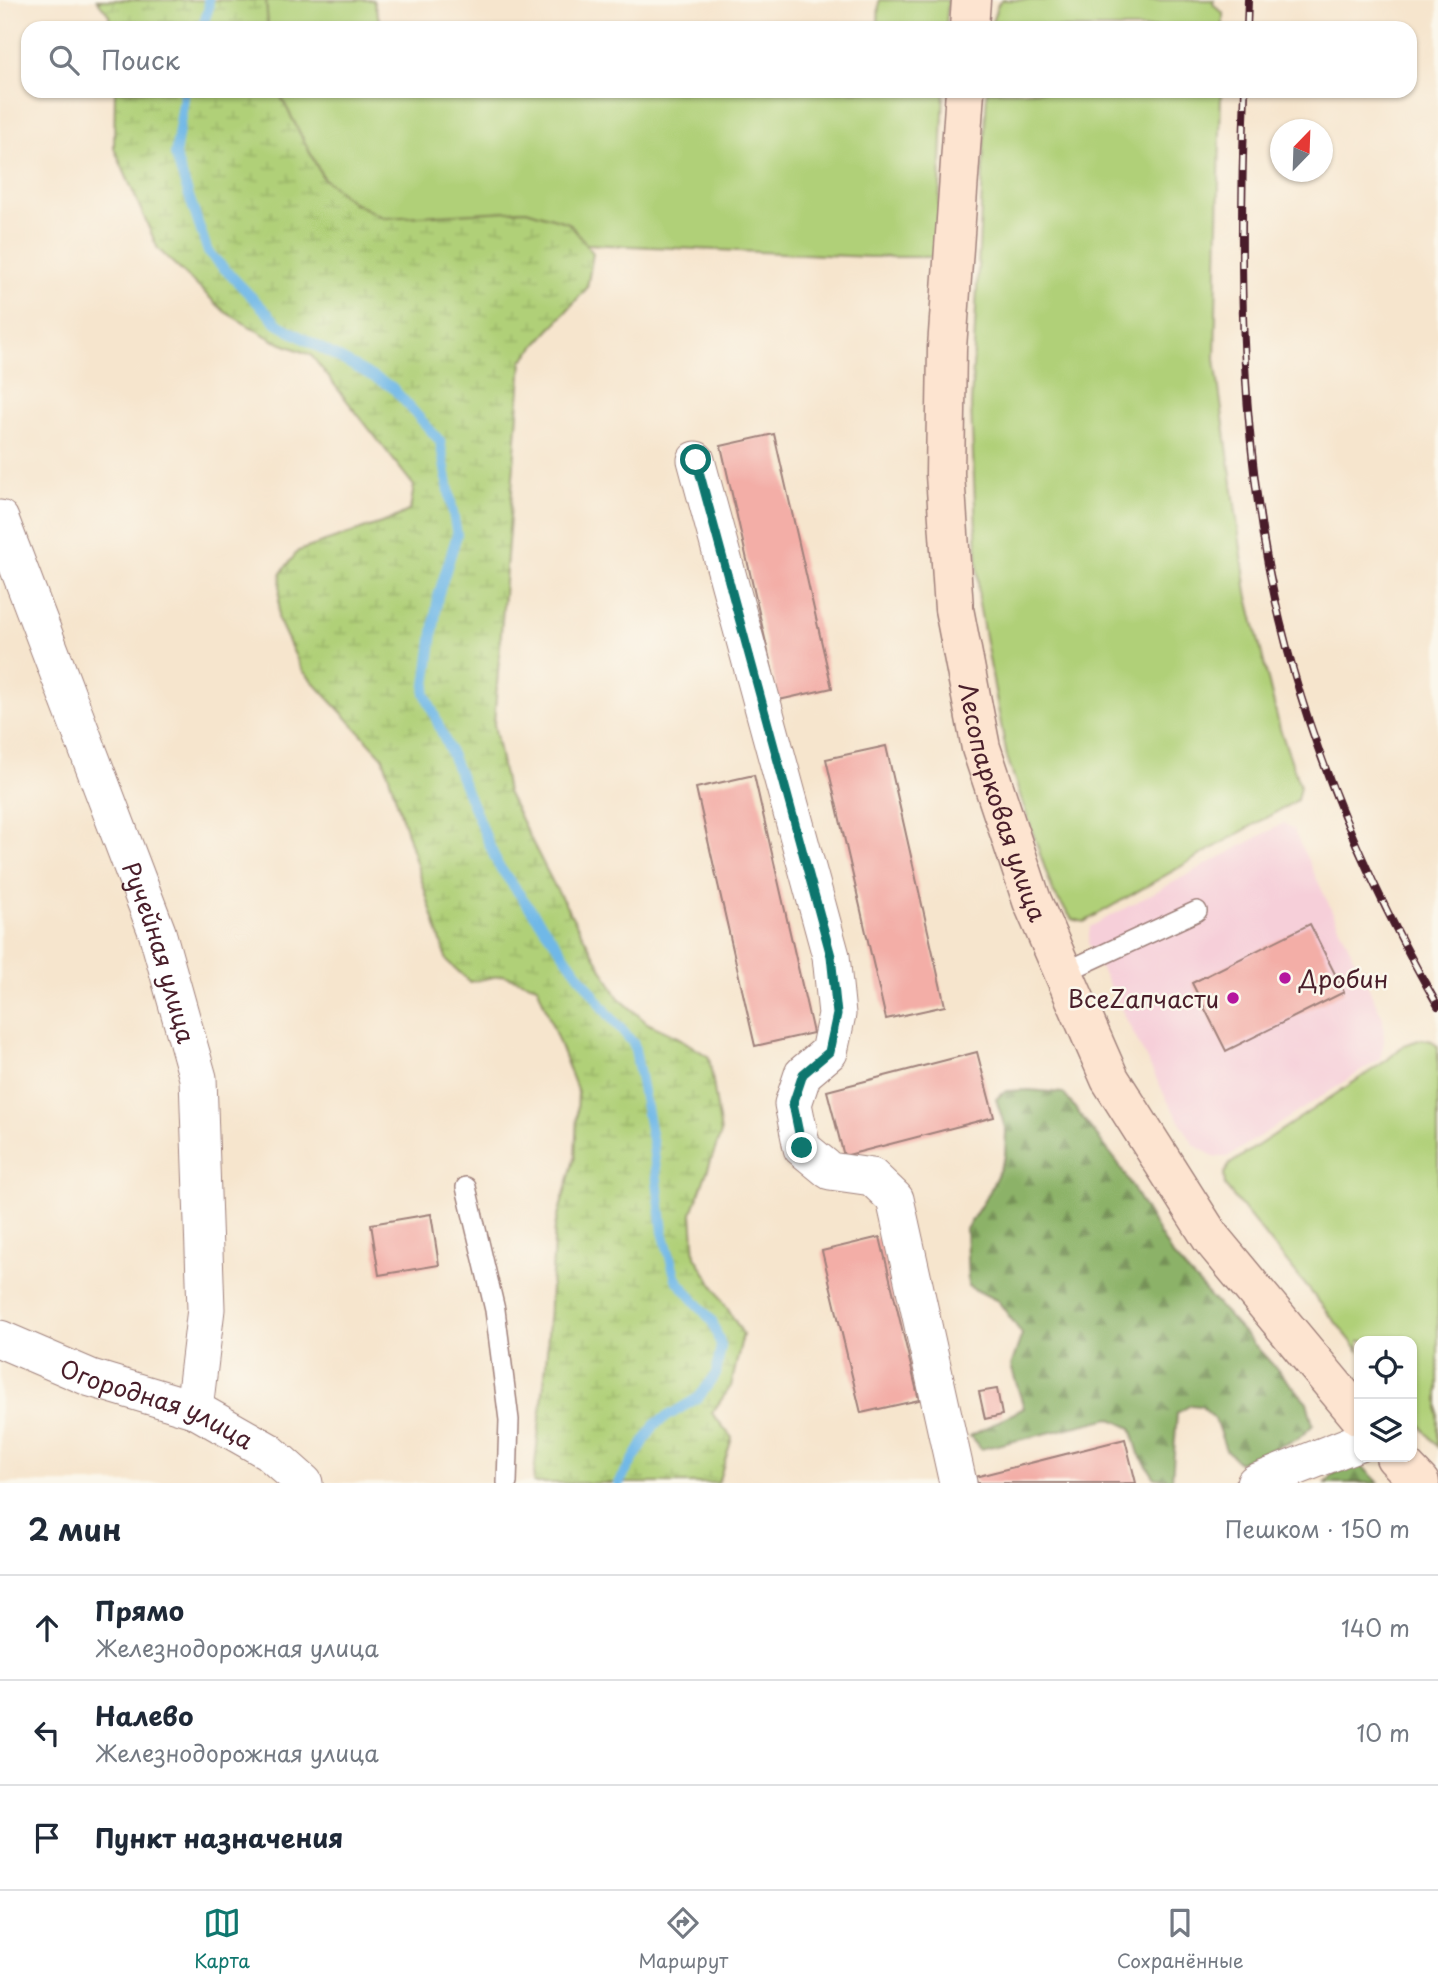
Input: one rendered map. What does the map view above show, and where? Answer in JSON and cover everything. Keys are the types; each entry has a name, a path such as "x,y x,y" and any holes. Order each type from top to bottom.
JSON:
{"street":[{"path":"970,21 971,0"},
{"name":"Лесопарковая улица","path":"965,98 947,348 945,474 954,610 981,748 1032,901 1110,1079 1211,1238 1354,1410"},
{"path":"696,460 831,956 837,1014 829,1052 803,1074 793,1104 802,1148 830,1171 872,1177 895,1199 958,1483"},
{"name":"Ручейная улица","path":"0,519 157,932 198,1079 206,1309 194,1409"},
{"name":"Огородная улица","path":"0,1339 91,1378 194,1409 268,1451 304,1483"},
{"path":"1255,1483 1354,1444"},
{"path":"1400,1462 1420,1483"}],"lane":[{"path":"1063,973 1197,911"},
{"path":"466,1187 496,1324 509,1420 507,1483"}],"shaded area":[{"path":"1284,823 1293,829 1383,1018 1384,1042 1380,1059 1227,1157 1215,1157 1194,1145 1167,1100 1088,943 1090,927"}],"green space":[{"path":"97,0 266,0 268,21 109,21 109,15"},
{"path":"266,0 373,0 380,21 268,21"},
{"path":"879,0 948,0 946,21 878,21"},
{"path":"1002,0 1214,0 1213,4 1223,13 1223,21 992,21"},
{"path":"115,98 282,98 323,178 352,202 384,218 526,210 569,223 593,253 587,288 522,361 494,724 507,792 553,883 618,997 647,1023 679,1038 709,1057 721,1133 692,1213 695,1256 743,1334 731,1386 712,1413 732,1438 718,1483 533,1483 546,1365 555,1226 575,1156 578,1092 537,986 503,975 470,982 447,961 383,757 302,670 278,619 281,573 298,551 390,520 410,510 414,486 311,355 275,341 225,312 158,249 114,148"},
{"path":"282,98 944,98 937,257 869,257 586,244 569,223 526,210 384,219 352,202 323,178"},
{"path":"987,98 1221,98 1215,359 1247,593 1280,729 1300,786 1297,800 1084,922 1072,919 1053,892 1007,757 979,604 971,406"},
{"path":"1422,1039 1432,1041 1438,1047 1438,1447 1417,1421 1417,1336 1354,1336 1354,1345 1225,1186 1224,1174 1230,1164 1387,1060 1404,1045"},
{"path":"1006,1091 1063,1093 1118,1163 1172,1255 1307,1402 1313,1425 1298,1439 1239,1462 1226,1450 1215,1419 1201,1406 1191,1405 1177,1413 1172,1480 1155,1478 1139,1454 1131,1428 1110,1418 981,1449 970,1436 1024,1408 1011,1366 1022,1334 998,1301 968,1286 966,1229 990,1191 1005,1157 1006,1131 996,1099"},
{"path":"1359,1463 1379,1483 1326,1483 1333,1474"}],"building":[{"path":"774,434 832,688 779,700 721,446"},
{"path":"886,746 945,1006 886,1019 826,759"},
{"path":"754,775 813,1033 755,1046 696,788"},
{"path":"1310,924 1344,992 1226,1051 1192,983"},
{"path":"977,1052 994,1117 844,1156 827,1091"},
{"path":"431,1214 439,1265 379,1275 371,1224"},
{"path":"880,1237 919,1400 861,1413 822,1251"},
{"path":"997,1389 1002,1415 985,1419 979,1392"},
{"path":"1125,1439 1136,1483 977,1483 975,1477"}],"waterway":[{"path":"204,21 209,7 208,0"},
{"path":"184,98 175,155 208,252 279,325 392,387 440,441 457,535 438,596 425,693 498,865 608,1014 634,1044 653,1145 663,1232 676,1279 712,1321 721,1346 716,1374 699,1397 655,1424 619,1483"}],"railway":[{"path":"1247,21 1248,0"},
{"path":"1245,98 1242,271 1247,391 1259,511 1269,570 1297,684 1336,795 1383,903 1438,1006"}],"place":[{"name":"Дробин","path":"1285,978"},
{"name":"ВсеZапчасти","path":"1233,998"}],"route":[{"path":"696,460 831,956 837,1014 829,1052 803,1074 793,1104 802,1148"}]}
